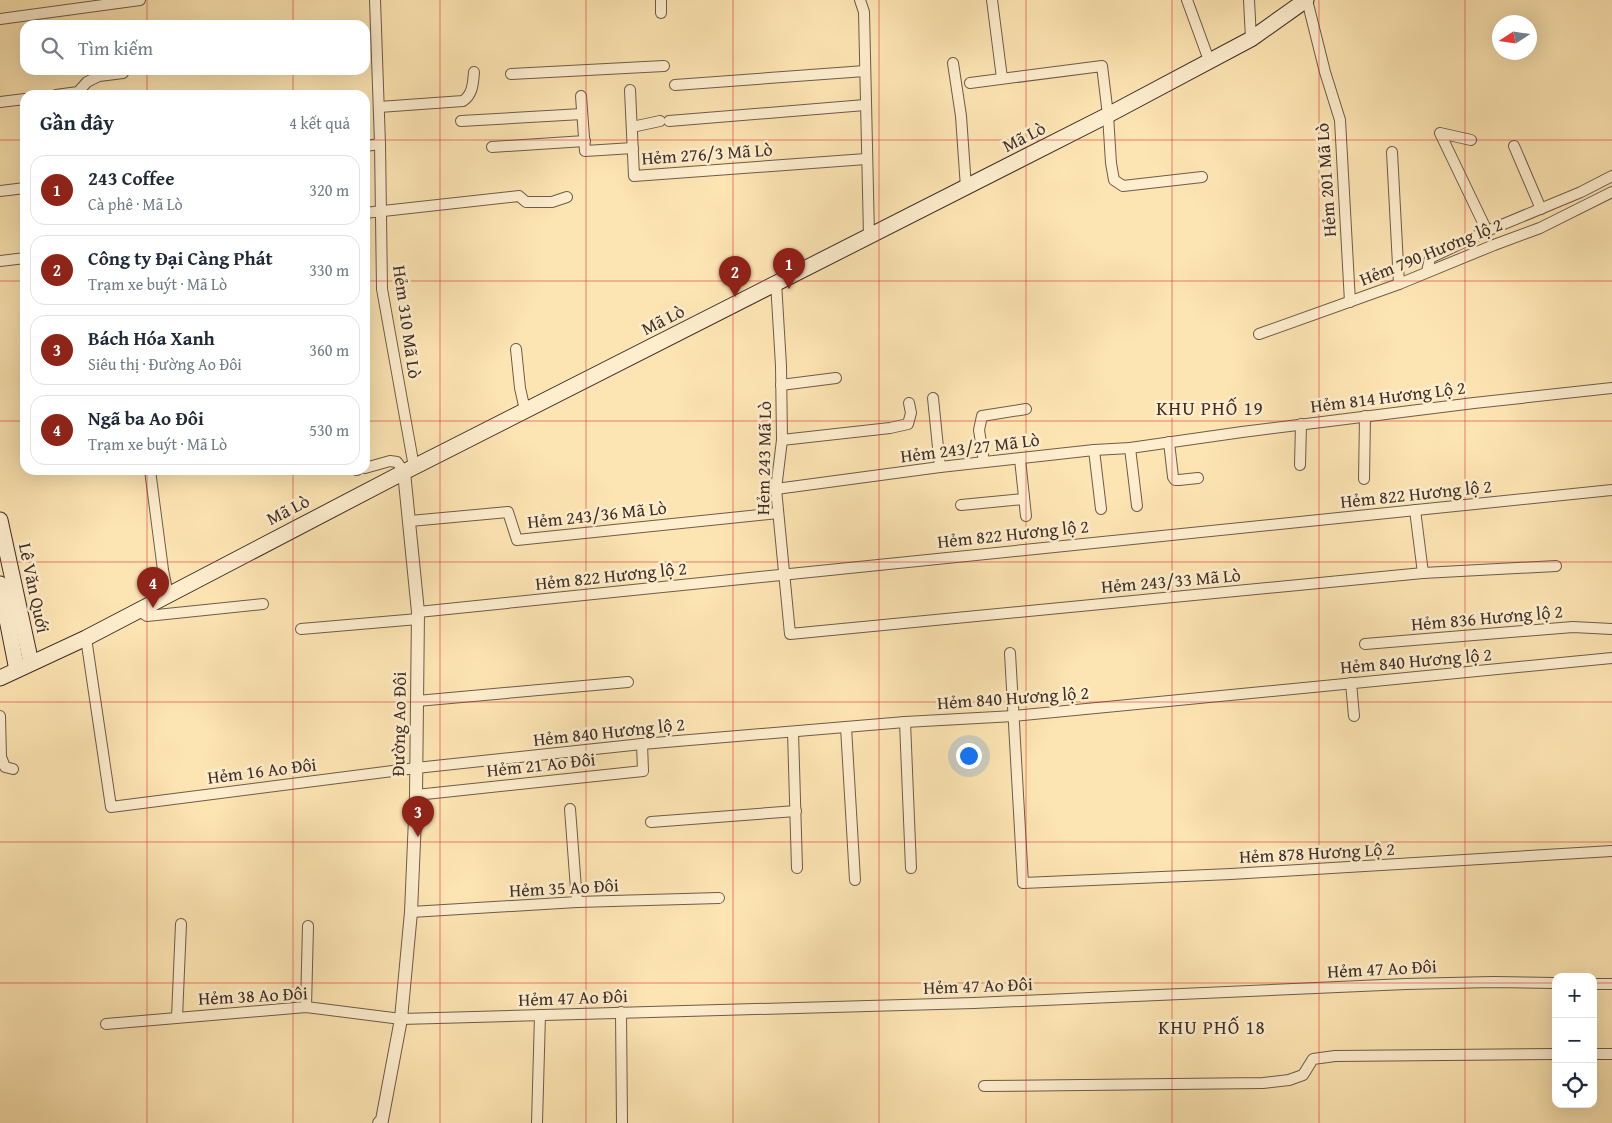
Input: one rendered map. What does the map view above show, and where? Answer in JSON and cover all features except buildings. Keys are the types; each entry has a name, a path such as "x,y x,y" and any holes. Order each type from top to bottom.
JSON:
{"main road":[{"name":"Mã Lò","path":"0,678 86,638 409,469 1210,63 1251,40 1307,0"},
{"name":"Lê Văn Quới","path":"0,520 24,667"},
{"name":"Lê Văn Quới","path":"0,584 24,667"}],"street":[{"path":"0,19 140,0"},
{"name":"Hẻm 310 Mã Lò","path":"375,0 380,144 382,289 409,469"},
{"path":"661,0 661,13"},
{"path":"860,0 864,12 869,236"},
{"path":"992,0 1002,78"},
{"path":"1187,0 1210,63"},
{"path":"1249,0 1251,40"},
{"name":"Hẻm 201 Mã Lò","path":"1307,0 1325,72 1340,120 1350,302"},
{"path":"953,63 961,116 966,188"},
{"path":"512,74 664,66"},
{"path":"970,83 1102,66 1113,177 1118,183 1123,186 1202,178"},
{"path":"675,86 865,71"},
{"path":"379,107 463,101 469,97 472,90 474,72"},
{"path":"80,90 87,82 99,76 107,75"},
{"name":"Hẻm 276/3 Mã Lò","path":"630,90 634,176 866,159"},
{"path":"581,96 585,151 633,148"},
{"path":"0,102 20,100"},
{"path":"632,127 664,121 865,105"},
{"path":"461,121 582,114"},
{"path":"1471,140 1440,133 1487,231"},
{"path":"492,146 584,140"},
{"path":"370,145 380,144"},
{"path":"1514,146 1541,209"},
{"path":"1392,152 1399,284"},
{"path":"1427,272 1430,258 1487,231 1581,192 1612,176"},
{"path":"0,191 20,189"},
{"name":"Hẻm 790 Hương lộ 2","path":"1259,334 1399,284 1540,228 1612,192"},
{"path":"370,212 519,196 526,202 552,202 567,197"},
{"path":"0,262 20,259"},
{"name":"Hẻm 243 Mã Lò","path":"776,282 782,440 776,489 790,634"},
{"path":"516,349 520,388 525,410"},
{"path":"781,385 836,378"},
{"name":"Hẻm 814 Hương Lộ 2","path":"1169,442 1365,416 1612,388"},
{"path":"933,398 940,467"},
{"path":"782,440 890,428 908,424 911,413 909,403"},
{"path":"984,462 979,430 982,416 1026,409"},
{"path":"1364,478 1365,416"},
{"path":"1300,465 1302,424"},
{"path":"1169,442 1173,477 1175,480 1198,478"},
{"name":"Hẻm 243/27 Mã Lò","path":"776,489 940,467 1094,450 1130,448 1169,442"},
{"path":"1130,448 1137,506"},
{"path":"1094,450 1101,509"},
{"path":"1020,459 1026,516"},
{"path":"370,467 390,461 397,462 409,469"},
{"name":"Đường Ao Đôi","path":"383,1122 401,1019 411,912 416,795 418,615 410,521 409,469"},
{"path":"151,475 168,595"},
{"name":"Hẻm 822 Hương lộ 2","path":"301,629 897,562 1612,490"},
{"path":"961,505 1024,498"},
{"path":"1415,510 1422,574"},
{"name":"Hẻm 243/36 Mã Lò","path":"410,521 508,512 517,540 778,513"},
{"name":"Hẻm 243/33 Mã Lò","path":"790,634 1422,574 1556,566"},
{"path":"139,611 147,616 263,604"},
{"name":"Hẻm 836 Hương lộ 2","path":"1365,644 1572,627 1612,629"},
{"name":"Hẻm 16 Ao Đôi","path":"86,638 111,806 416,768"},
{"path":"1010,654 1014,716"},
{"name":"Hẻm 840 Hương lộ 2","path":"416,768 642,744 846,726 1014,716 1612,658"},
{"path":"417,701 628,682"},
{"path":"1351,683 1354,716"},
{"path":"0,716 1,757 5,767 13,769"},
{"name":"Hẻm 878 Hương Lộ 2","path":"1014,716 1023,883 1231,874 1612,851"},
{"path":"905,722 911,868"},
{"path":"846,726 854,880"},
{"path":"793,732 797,868"},
{"name":"Hẻm 21 Ao Đôi","path":"416,795 643,771 642,744"},
{"path":"570,809 577,902"},
{"path":"651,822 796,811"},
{"name":"Hẻm 35 Ao Đôi","path":"411,912 577,902 719,898"},
{"path":"177,1017 181,924"},
{"path":"306,1007 308,926"},
{"name":"Hẻm 47 Ao Đôi","path":"401,1019 974,1003 1406,984 1552,983"},
{"path":"1597,984 1612,984"},
{"name":"Hẻm 38 Ao Đôi","path":"106,1024 306,1007 401,1019"},
{"path":"621,1012 622,1123"},
{"path":"538,1123 540,1015"},
{"path":"984,1086 1262,1083 1289,1080 1303,1075 1313,1059 1335,1056 1552,1054"},
{"path":"1597,1054 1612,1054"}],"place":[{"name":"243 Coffee","path":"789,289"},
{"name":"Công ty Đại Càng Phát","path":"735,297"},
{"name":"Ngã ba Ao Đôi","path":"153,608"},
{"name":"Bách Hóa Xanh","path":"418,837"}],"district":[{"name":"KHU PHỐ 19","path":"1210,408"},
{"name":"KHU PHỐ 18","path":"1212,1027"}]}
